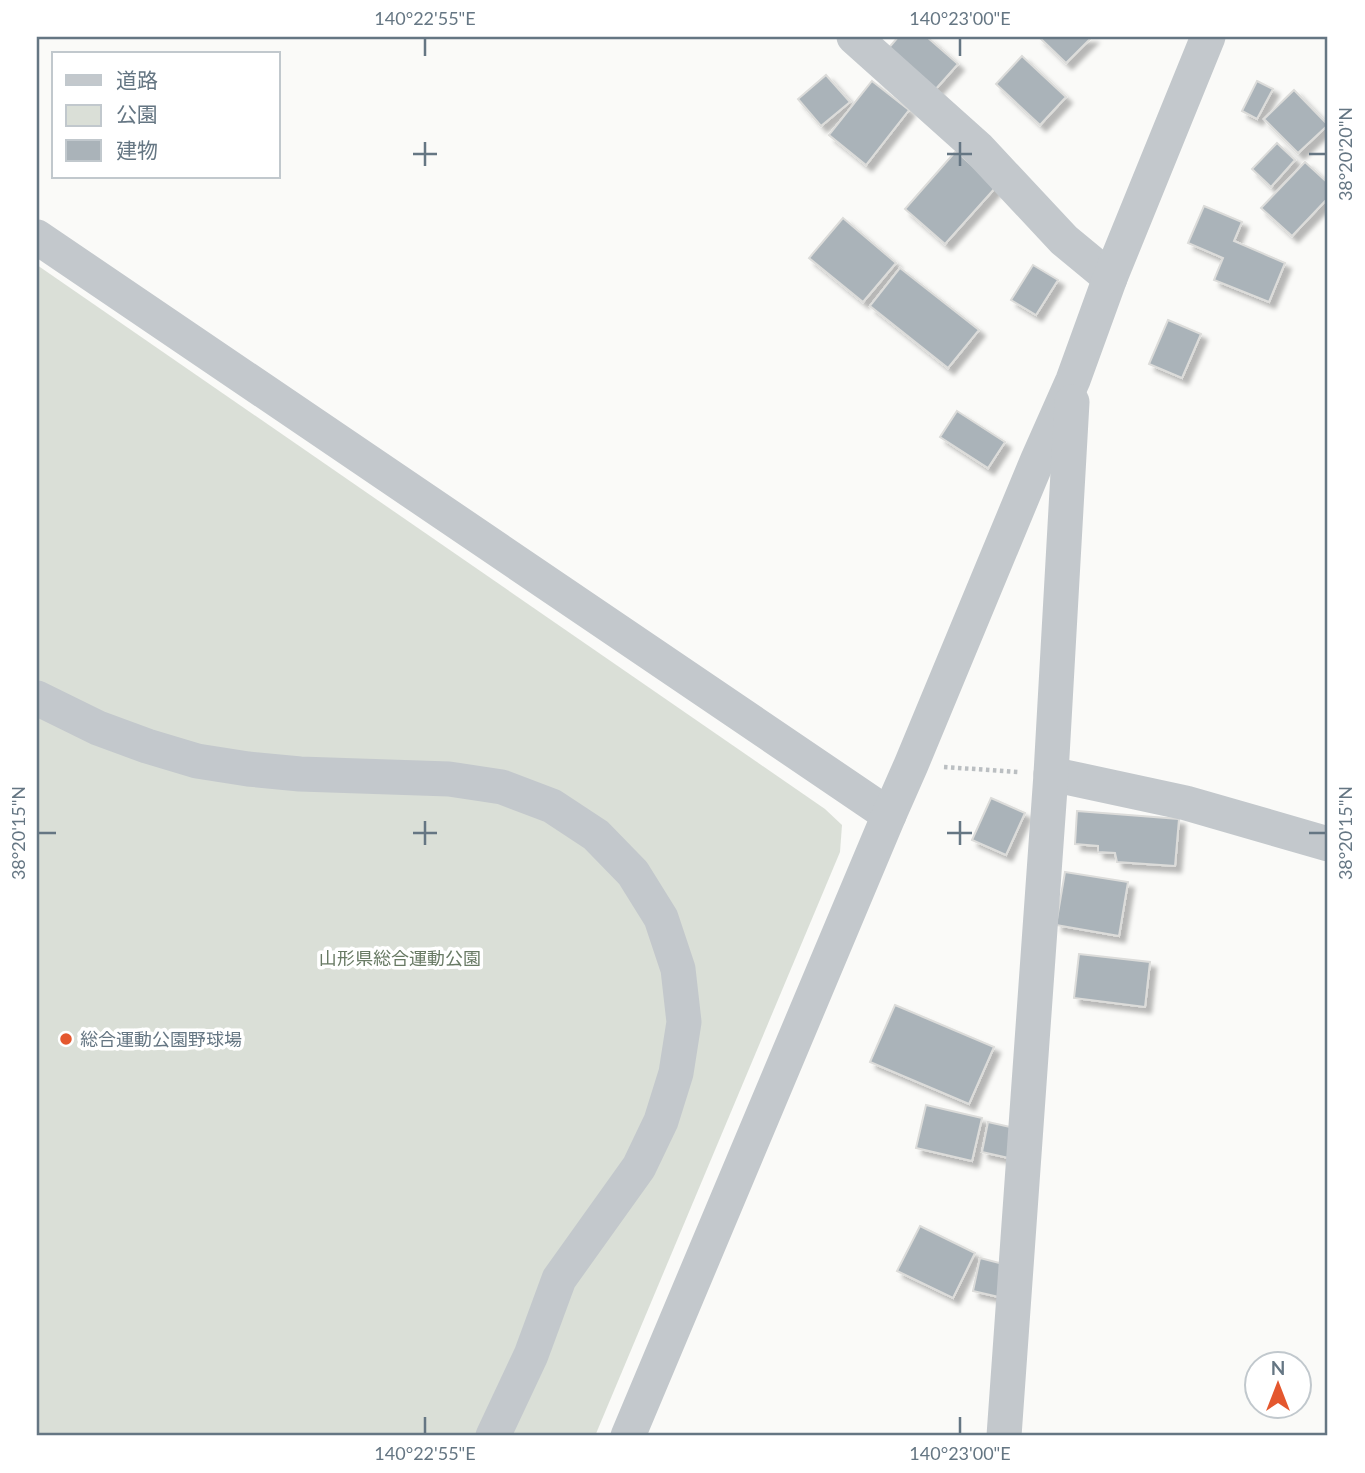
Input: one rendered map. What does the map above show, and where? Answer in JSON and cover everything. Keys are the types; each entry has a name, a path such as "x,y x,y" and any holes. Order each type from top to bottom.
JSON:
{"street":[{"path":"854,37 978,148 1064,240 1110,278"},
{"path":"628,1436 1073,380 1110,278 1208,37"},
{"path":"37,237 889,815"},
{"path":"1004,1436 1051,774 1073,380"},
{"path":"37,698 98,728 197,761 287,773 449,779 502,787 552,806 596,835 633,873 661,918 678,969 684,1022 676,1073 661,1121 639,1167 559,1279 531,1355 494,1436"},
{"path":"1051,774 1186,803 1328,844"}],"path":[{"path":"911,765 1051,774"}],"green space":[{"name":"山形県総合運動公園","path":"37,265 825,809 842,825 840,852 595,1436 37,1436"}],"building":[{"path":"898,37 927,37 958,64 934,91 887,50"},
{"path":"1039,37 1092,37 1066,63"},
{"path":"1022,56 1066,97 1040,125 996,84"},
{"path":"826,75 850,102 821,126 798,99"},
{"path":"872,81 909,110 866,165 829,135"},
{"path":"1257,81 1273,89 1257,119 1242,111"},
{"path":"1294,90 1328,125 1298,153 1264,119"},
{"path":"1277,143 1295,160 1271,187 1252,169"},
{"path":"956,151 996,187 945,244 905,209"},
{"path":"1305,162 1328,183 1328,198 1292,236 1261,208"},
{"path":"1204,206 1242,222 1234,241 1285,263 1269,302 1214,280 1223,258 1188,243"},
{"path":"843,218 896,263 863,302 809,258"},
{"path":"1033,265 1058,280 1036,315 1011,300"},
{"path":"900,268 979,330 948,368 870,306"},
{"path":"1168,320 1201,334 1182,378 1149,364"},
{"path":"957,411 1005,442 988,468 940,437"},
{"path":"991,798 1025,813 1006,855 972,840"},
{"path":"1077,811 1179,819 1175,866 1117,862 1115,853 1098,852 1098,846 1075,844"},
{"path":"1065,872 1128,882 1119,936 1056,925"},
{"path":"1079,954 1150,962 1145,1007 1074,998"},
{"path":"895,1005 994,1047 969,1104 870,1062"},
{"path":"926,1105 982,1118 972,1161 916,1148"},
{"path":"988,1122 1019,1129 1013,1159 982,1152"},
{"path":"920,1226 975,1253 953,1298 897,1271"},
{"path":"980,1258 1011,1266 1003,1298 973,1291"}],"place":[{"name":"総合運動公園野球場","path":"66,1039"}]}
